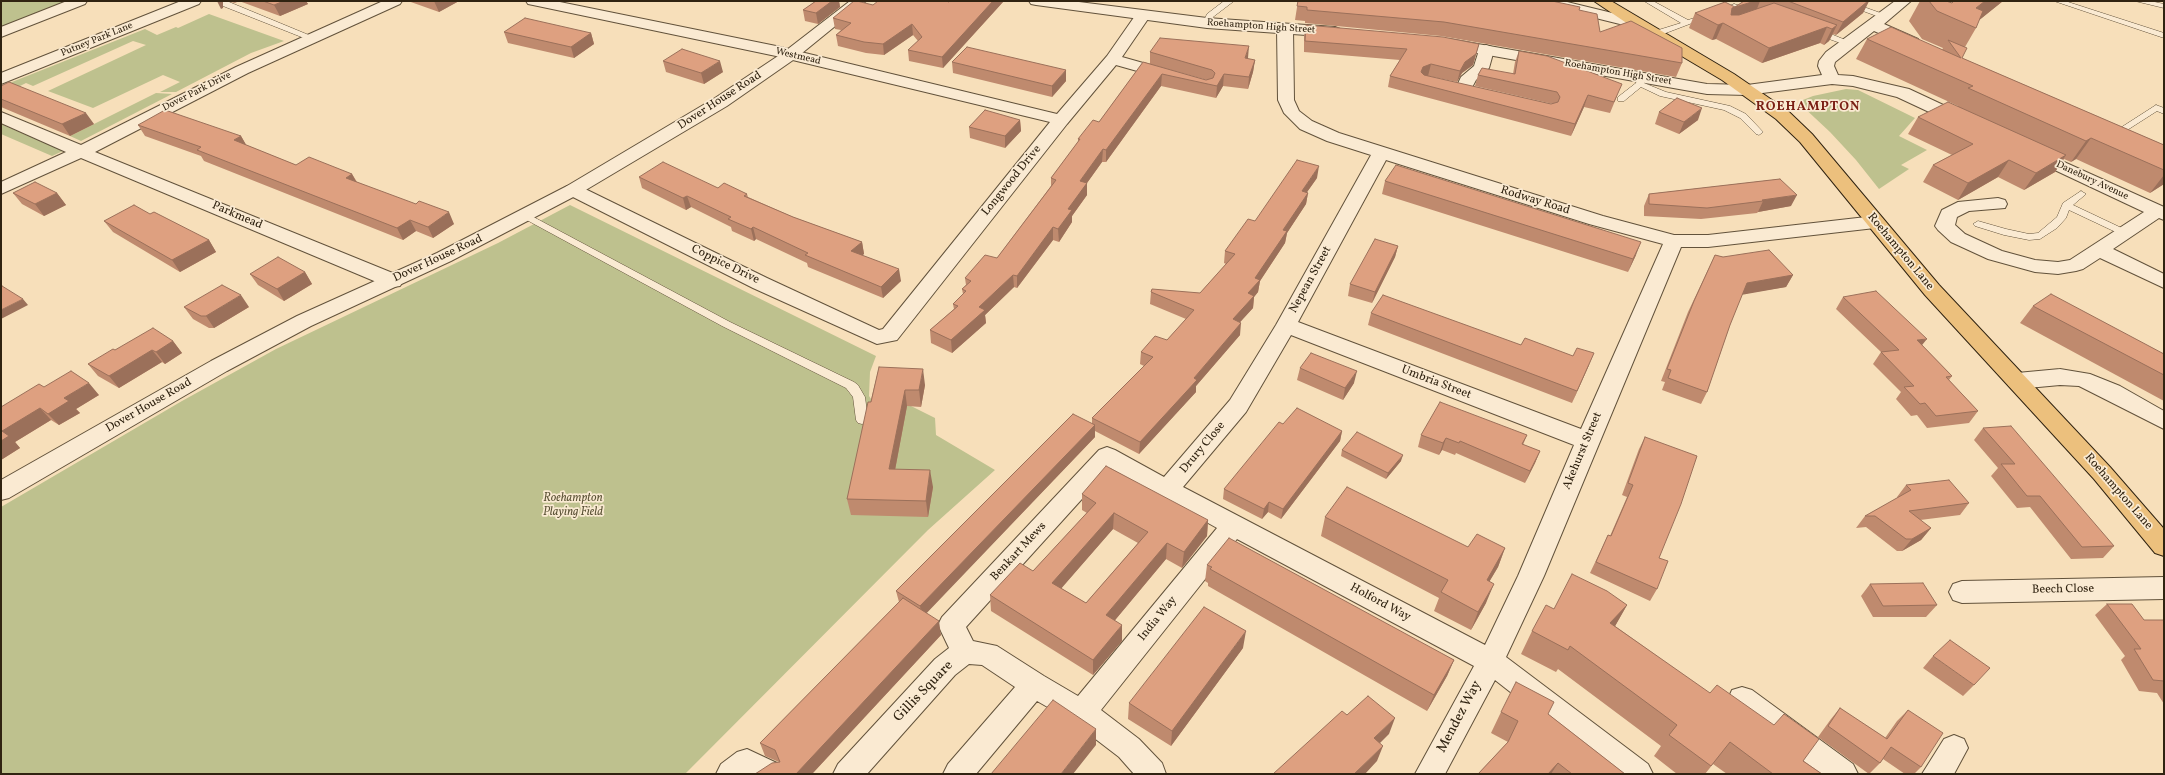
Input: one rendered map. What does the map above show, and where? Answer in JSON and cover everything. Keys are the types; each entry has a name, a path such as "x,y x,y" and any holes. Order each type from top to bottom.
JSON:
{"highway":[{"name":"Roehampton Lane","path":"1601,1 1747,90 1782,115 1806,138 1874,222 1932,290 2102,473 2164,546"}],"street":[{"path":"1,32 80,1"},
{"name":"Putney Park Lane","path":"1,79 194,1"},
{"name":"Dover Park Drive","path":"1,189 81,152 242,70 395,1"},
{"name":"Westmead","path":"534,1 790,55 1061,120"},
{"name":"Dover House Road","path":"1,491 219,366 304,321 393,281 526,216 573,190 721,102 790,55 859,1"},
{"name":"Roehampton High Street","path":"1036,1 1142,16 1207,23 1348,33"},
{"path":"1544,1 1636,23"},
{"path":"1832,79 1826,66 1827,61 1904,1"},
{"name":"Longwood Drive","path":"877,337 890,335 1061,120 1113,59 1142,16"},
{"path":"1879,20 1924,47"},
{"name":"Rodway Road","path":"1285,29 1286,100 1292,113 1306,125 1333,138 1596,220 1674,241 1708,241 1874,222"},
{"name":"Roehampton High Street","path":"1435,42 1486,50 1640,80 1707,89 1747,90"},
{"path":"1463,90 1469,77 1481,68 1486,50"},
{"path":"1113,59 1184,80"},
{"path":"1747,90 1832,79 1874,85 1902,93 1980,128"},
{"name":"Parkmead","path":"1,117 81,152 393,281"},
{"path":"2111,129 2138,141"},
{"name":"Danebury Avenue","path":"2015,145 2161,212"},
{"name":"Nepean Street","path":"1238,406 1286,325 1381,153"},
{"name":"Coppice Drive","path":"573,190 760,283 877,337"},
{"path":"1998,204 1965,206 1949,214 1945,226 1958,238 1994,255 2045,268 2058,268 2076,265 2125,233 2161,212"},
{"name":"Akehurst Street","path":"1491,661 1540,556 1587,442 1674,241"},
{"path":"2100,250 2164,282"},
{"name":"Umbria Street","path":"1286,325 1587,442"},
{"path":"2017,382 2060,377 2082,379 2112,392 2164,421"},
{"name":"Drury Close","path":"1168,490 1238,406"},
{"name":"Holford Way","path":"1107,456 1233,526 1491,661 1638,774"},
{"name":"Benkart Mews","path":"965,652 951,626 1107,456"},
{"name":"India Way","path":"1082,712 1233,526"},
{"name":"Beech Close","path":"1962,592 2164,588"},
{"name":"Gillis Square","path":"848,774 945,667 965,652 987,654 1082,712 1129,748 1153,774"},
{"name":"Mendez Way","path":"1430,774 1491,661"},
{"path":"958,774 1034,684"},
{"path":"1742,699 1843,774"},
{"path":"1937,774 1954,748"},
{"path":"731,774 747,762 769,774"}],"lane":[{"path":"1207,23 1214,12 1222,4 1230,1"},
{"path":"1648,1 1687,23"},
{"path":"1840,1 1879,20"},
{"path":"2058,1 2164,36"},
{"path":"2139,1 2164,6"},
{"path":"226,4 312,38"},
{"path":"1655,34 1737,6"},
{"path":"1812,30 1849,43"},
{"path":"1621,99 1640,80 1663,94 1727,108 1743,116 1759,132"},
{"path":"2111,129 2160,109 2164,102"},
{"path":"1978,224 2022,235 2040,236 2054,226 2061,218 2066,205 2081,194"},
{"path":"2066,205 2125,233"},
{"path":"526,216 726,324 854,388 859,397 862,420"}],"green space":[{"path":"1,1 67,1 1,27"},
{"path":"209,14 284,41 251,53 176,92 160,92 180,82 163,75 93,108 48,91 146,45 133,41 33,86 26,83 16,88 7,84 145,29 157,35 176,27 178,28"},
{"path":"1846,89 1858,90 1915,118 1899,136 1927,150 1901,165 1909,169 1879,189 1856,160 1830,132 1800,104 1803,100 1813,96"},
{"path":"156,93 172,94 81,141 70,136"},
{"path":"1,124 63,151 52,156 1,134"},
{"name":"Roehampton Playing Field","path":"570,205 876,356 870,372 869,396 873,402 877,405 911,406 935,418 936,435 995,470 928,530 685,774 1,774 1,507 182,401 276,349 498,243"}],"building":[{"path":"263,1 284,1 274,5"},
{"path":"816,1 832,1 816,13 803,10"},
{"path":"854,1 873,5 878,1 993,1 942,57 908,50 922,37 912,24 883,44 864,42 836,35 851,23 833,18"},
{"path":"1298,1 1552,1 1580,7 1579,10 1597,14 1600,32 1631,21 1682,48 1682,63 1444,22 1307,10 1307,7 1297,6"},
{"path":"1744,1 1755,1 1732,8 1731,15 1739,15 1774,3 1837,25 1832,29 1827,27 1769,48 1723,23 1718,25 1695,13 1725,2 1735,7"},
{"path":"1788,1 1868,1 1843,22"},
{"path":"1929,1 1946,1 1952,3 1954,1 1985,1 1976,8 1983,11 1976,28 1937,11"},
{"path":"525,18 591,33 571,47 504,32"},
{"path":"1306,25 1443,37 1479,44 1476,54 1465,62 1460,71 1431,64 1423,67 1421,72 1424,75 1551,104 1558,102 1560,97 1557,92 1478,75 1482,68 1515,74 1519,51 1547,56 1622,84 1614,102 1588,95 1575,124 1390,76 1407,49 1305,41"},
{"path":"1891,27 1961,58 1948,40 1967,48 1962,58 2164,145 2164,170 2091,138 2086,141 1968,88 1973,86 1867,39"},
{"path":"1160,38 1249,46 1245,58 1255,60 1249,77 1224,74 1217,86 1162,74 1106,150 1103,149 1080,181 1087,183 1068,209 1072,210 1058,229 1053,227 1017,276 1013,275 979,307 985,310 951,340 930,330 958,306 953,304 966,291 962,289 971,281 965,278 985,255 997,258 1056,180 1051,178 1080,139 1078,139 1093,120 1099,122 1143,62 1206,80 1213,78 1215,73 1212,70 1150,52"},
{"path":"967,47 1066,70 1052,86 952,62"},
{"path":"682,49 720,61 701,73 663,61"},
{"path":"9,82 86,113 62,124 1,99 1,86"},
{"path":"1677,98 1702,108 1684,122 1659,112"},
{"path":"1948,102 2066,155 2036,173 2009,160 1968,183 1933,165 1973,144 1918,117"},
{"path":"165,110 241,136 234,140 296,165 309,157 352,174 346,178 416,204 419,201 449,212 428,227 410,220 397,228 197,150 201,147 138,125"},
{"path":"985,110 1020,120 1005,136 969,127"},
{"path":"1297,160 1319,166 1302,191 1308,193 1283,230 1287,231 1255,278 1260,280 1248,293 1254,296 1233,319 1241,323 1194,378 1197,380 1140,442 1092,418 1153,357 1141,352 1155,336 1167,340 1194,310 1151,292 1152,289 1200,293 1235,254 1225,251 1248,219 1255,221"},
{"path":"663,162 718,188 724,183 747,194 744,196 793,217 862,242 851,251 899,269 881,287 805,255 808,253 753,227 751,229 728,219 731,217 687,196 683,198 639,177"},
{"path":"1396,165 1641,242 1633,259 1385,181"},
{"path":"1780,179 1797,195 1707,208 1649,204 1649,194"},
{"path":"35,182 57,193 35,204 13,193"},
{"path":"134,205 150,214 154,212 209,240 172,260 104,221"},
{"path":"1375,239 1398,246 1375,292 1350,284"},
{"path":"1769,250 1793,275 1747,283 1730,325 1707,392 1668,378 1671,370 1667,369 1694,301 1715,255 1723,257"},
{"path":"278,257 305,272 277,289 250,274"},
{"path":"222,285 241,295 206,316 201,316 184,307"},
{"path":"2,286 23,299 1,310"},
{"path":"1876,291 1927,339 1917,340 1952,376 1946,377 1978,411 1936,416 1925,403 1920,404 1904,387 1914,386 1881,352 1899,350 1843,297"},
{"path":"2051,294 2164,354 2164,375 2033,306"},
{"path":"1383,295 1521,345 1525,338 1573,356 1577,348 1594,353 1577,391 1371,313"},
{"path":"153,328 173,341 156,352 152,350 109,376 88,364 113,349 115,350"},
{"path":"1311,353 1357,371 1345,388 1300,368"},
{"path":"879,367 923,369 919,390 905,390 889,469 930,470 926,501 847,499 868,402 871,402"},
{"path":"71,371 89,383 64,398 69,401 48,414 40,408 2,431 9,436 1,441 1,407 39,384 44,387"},
{"path":"1440,402 1527,435 1522,444 1540,451 1530,471 1460,441 1459,443 1446,438 1443,443 1421,435"},
{"path":"1297,408 1342,431 1283,509 1269,502 1264,509 1224,489 1279,422 1283,424"},
{"path":"1073,414 1095,425 920,606 896,591"},
{"path":"2011,426 2114,546 2082,547 2040,496 2027,496 2001,464 2015,464 1983,428"},
{"path":"1357,432 1403,455 1388,473 1342,450"},
{"path":"1645,437 1697,456 1681,504 1659,558 1668,561 1657,589 1596,562 1608,535 1611,536 1633,485 1628,483"},
{"path":"1106,466 1208,520 1184,552 1167,543 1106,615 1122,625 1093,660 990,595 1020,563 1033,571 1096,503 1082,494","holes":["1114,513 1148,532 1086,603 1052,583"]},
{"path":"1949,480 1969,503 1909,511 1931,528 1912,539 1906,539 1875,516 1865,516 1911,490 1906,485"},
{"path":"1347,487 1468,547 1477,534 1505,548 1487,580 1494,584 1478,612 1441,592 1448,580 1325,517"},
{"path":"1229,538 1454,660 1434,695 1210,569 1212,567 1207,565"},
{"path":"1572,574 1607,591 1627,605 1610,623 1710,693 1717,685 1774,725 1784,714 1819,739 1803,761 1822,774 1773,774 1730,742 1711,766 1669,735 1677,725 1570,646 1568,650 1532,631 1546,605 1554,609"},
{"path":"1923,583 1937,605 1883,606 1870,584"},
{"path":"903,598 939,621 796,774 755,774 772,763 780,762 775,750 760,743"},
{"path":"2107,604 2132,604 2144,620 2164,620 2164,681 2153,680 2134,649 2141,649"},
{"path":"1204,607 1246,631 1172,731 1129,703"},
{"path":"1950,640 1990,668 1974,685 1933,656"},
{"path":"1516,682 1554,702 1548,714 1625,774 1572,774 1558,763 1548,774 1478,774 1508,742 1518,721 1501,712"},
{"path":"1368,696 1395,718 1374,738 1383,746 1354,774 1273,774 1342,711 1347,715"},
{"path":"1053,700 1096,729 1061,774 991,774"},
{"path":"1840,708 1887,739 1908,710 1943,733 1921,767 1891,747 1880,763 1828,726"}],"district":[{"name":"ROEHAMPTON","path":"1808,108"}]}
